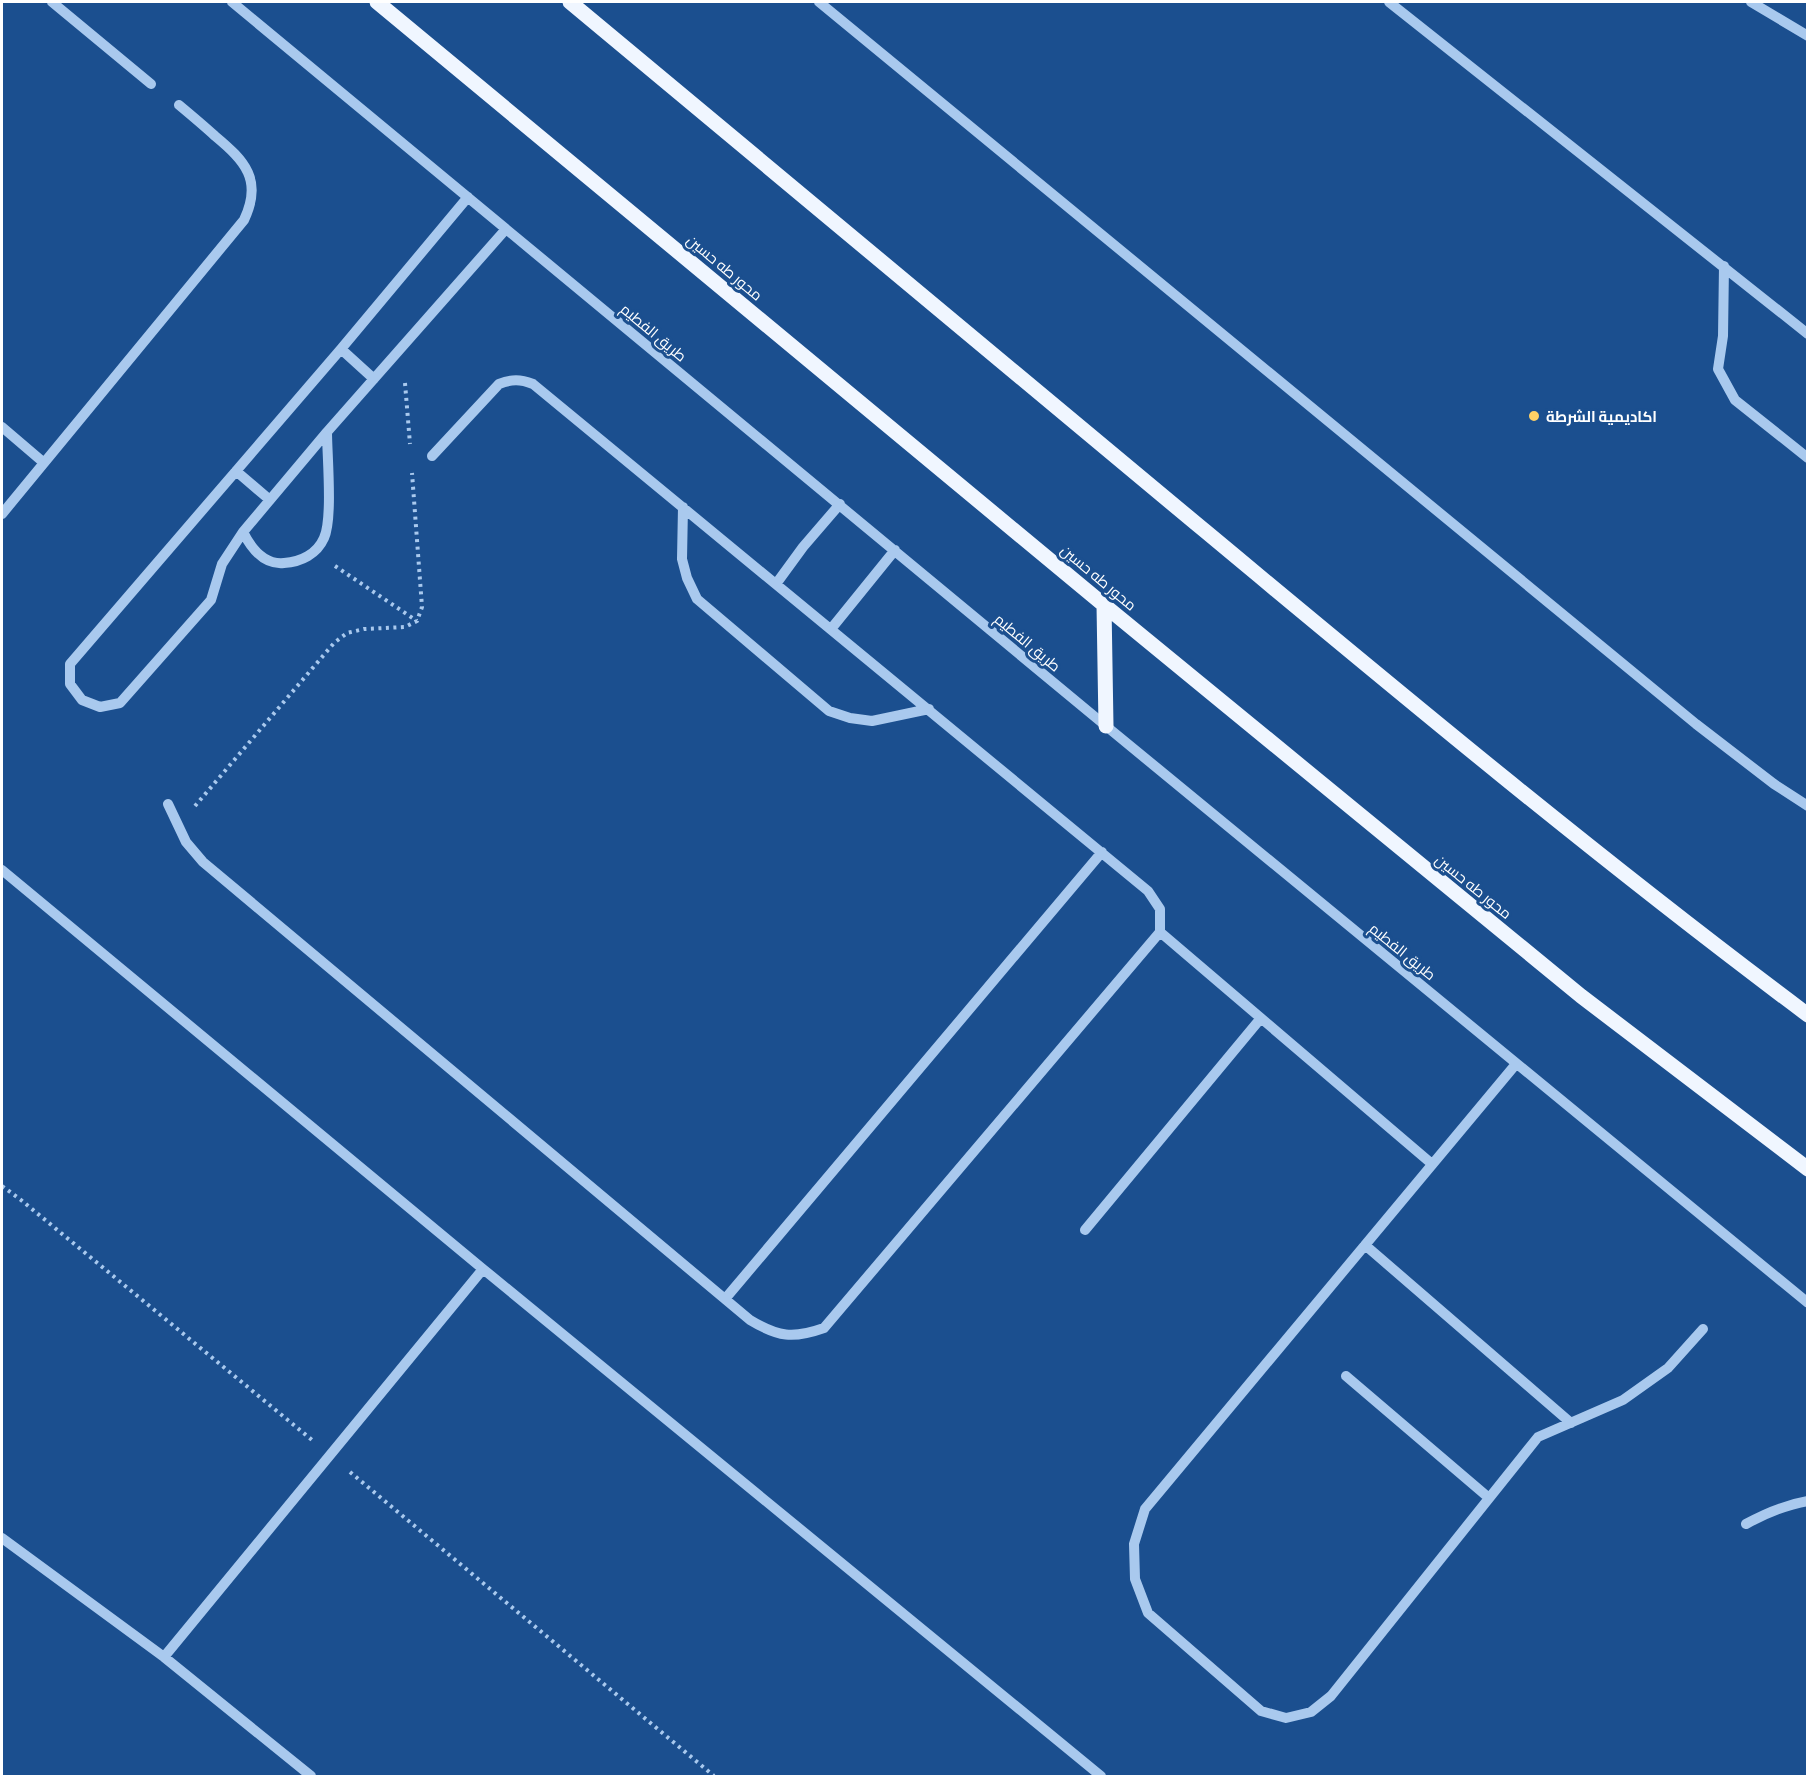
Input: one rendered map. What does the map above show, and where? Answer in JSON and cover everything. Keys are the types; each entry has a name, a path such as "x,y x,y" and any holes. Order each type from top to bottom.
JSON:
{"main road":[{"name":"محور طه حسين","path":"377,2 1104,605 1581,996 1808,1169"},
{"path":"570,2 1398,692 1720,950 1808,1015"},
{"path":"1104,605 1106,726"}],"street":[{"path":"52,2 151,84"},
{"name":"طريق الفطيم","path":"232,2 1106,726 1808,1303"},
{"path":"819,2 1696,724 1774,784 1808,806"},
{"path":"1389,2 1808,334"},
{"path":"1751,2 1808,36"},
{"path":"2,514 244,220 250,207 253,194 251,178 244,164 235,153 179,105"},
{"path":"468,197 341,349 70,664 70,684 82,700 100,707 120,703 211,600 222,564 243,532 327,432 506,229"},
{"path":"1724,266 1723,336 1718,369 1735,400 1808,459"},
{"path":"341,349 374,379"},
{"path":"168,804 186,842 202,862 750,1320 767,1330 786,1335 806,1334 824,1328 1160,932 1160,909 1148,891 533,384 511,379 499,384 432,456"},
{"path":"2,427 43,462"},
{"path":"243,532 250,546 264,558 281,564 299,561 315,552 325,537 328,519 327,432"},
{"path":"236,471 270,500"},
{"path":"776,584 803,547 840,504"},
{"path":"683,507 682,559 687,578 697,599 829,711 850,718 872,721 929,709"},
{"path":"831,629 895,550"},
{"path":"725,1299 1102,852"},
{"path":"2,870 483,1269 1101,1776"},
{"path":"1160,932 1432,1164"},
{"path":"1085,1230 1261,1018"},
{"path":"1516,1064 1145,1509 1134,1544 1135,1579 1148,1613 1261,1711 1286,1718 1311,1712 1331,1696 1538,1437 1623,1400 1668,1368 1703,1329"},
{"path":"1365,1245 1571,1423"},
{"path":"164,1657 483,1269"},
{"path":"1346,1376 1489,1498"},
{"path":"1746,1524 1768,1512 1808,1501"},
{"path":"2,1538 164,1657 311,1776"}],"path":[{"path":"402,346 410,453"},
{"path":"178,826 334,643 347,633 364,629 405,627 417,621 422,607 411,465"},
{"path":"315,552 417,621"},
{"path":"2,1186 330,1455 714,1776"}],"place":[{"name":"اكاديمية الشرطة","path":"1534,416"}]}
